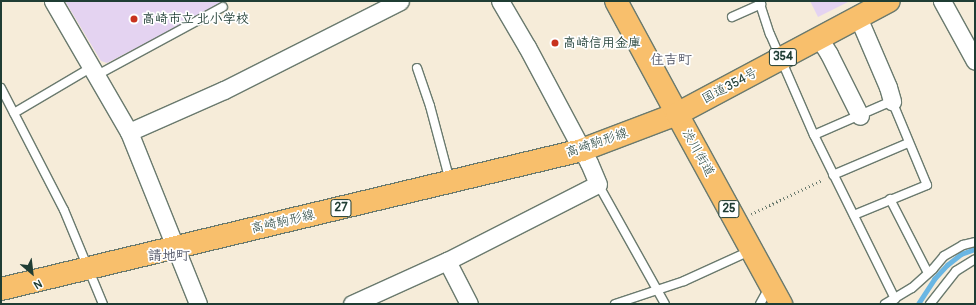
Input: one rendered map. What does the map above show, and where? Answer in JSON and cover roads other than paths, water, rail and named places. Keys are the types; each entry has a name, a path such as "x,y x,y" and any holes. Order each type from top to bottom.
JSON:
{"main road":[{"name":"渋川街道","path":"616,1 772,284 781,304"},
{"name":"国道354号","path":"677,114 889,1"},
{"name":"高崎駒形線","path":"1,289 175,249 582,150 677,114"}],"street":[{"path":"53,1 129,132 198,304"},
{"path":"129,132 224,90 400,1"},
{"path":"352,304 447,261 598,184 582,150 527,47 500,1"},
{"path":"942,1 975,62"},
{"path":"858,17 888,87 892,101"},
{"path":"819,38 829,54 860,116"},
{"path":"447,261 469,304"}],"lane":[{"path":"732,17 760,3 780,59 814,135 895,299"},
{"path":"14,113 94,71 223,7"},
{"path":"417,68 430,106 450,182"},
{"path":"1,88 64,210 103,304"},
{"path":"814,135 892,101 927,185 854,215"},
{"path":"833,175 908,142"},
{"path":"598,184 658,288 665,304"},
{"path":"890,199 928,273"},
{"path":"885,304 912,288 944,256 963,245 975,242"},
{"path":"616,304 658,288 684,281 752,250"},
{"path":"930,304 956,271 975,259"},
{"path":"760,304 772,284"}],"waterway":[{"path":"918,304 934,279 947,265 961,254 975,249"}],"place":[{"name":"高崎市立 北小学校","path":"134,19"},
{"name":"高崎信用金庫","path":"555,43"}],"district":[{"name":"住吉町","path":"671,60"},
{"name":"請地町","path":"169,256"}]}
